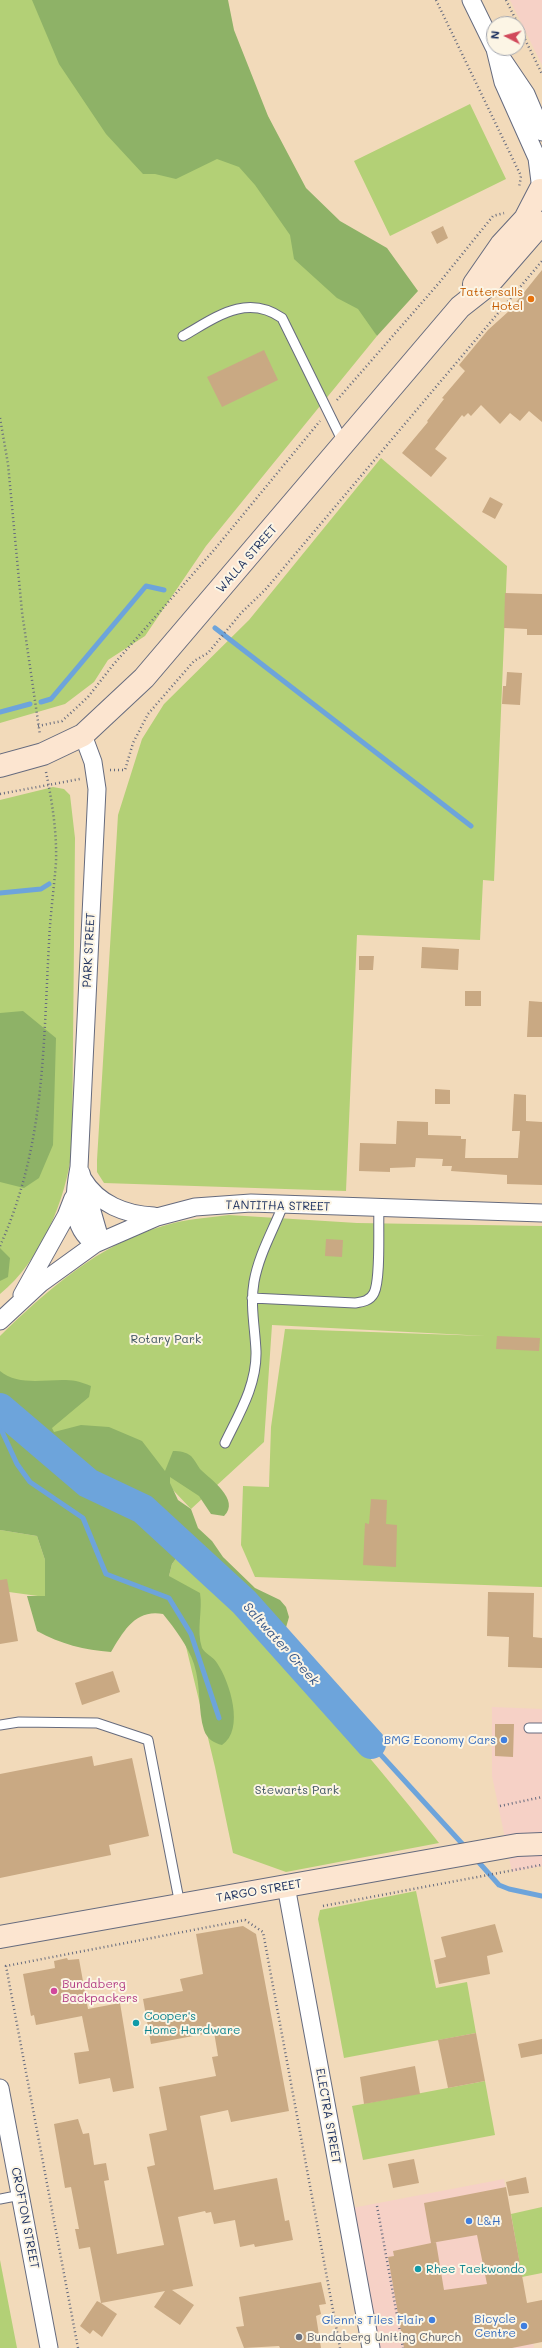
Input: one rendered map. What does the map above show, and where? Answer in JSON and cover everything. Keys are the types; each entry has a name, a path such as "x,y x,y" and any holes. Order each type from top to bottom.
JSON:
{"street":[{"path":"472,0 486,29"},
{"path":"497,56 503,82 537,158 541,187"},
{"path":"500,56 526,94 542,132"},
{"name":"WALLA STREET","path":"0,766 43,754 83,735 144,678 460,307 492,256 526,219 541,187"},
{"name":"WALLA STREET","path":"460,307 488,285 542,223"},
{"name":"PARK STREET","path":"14,1309 66,1216 80,1170 97,789 93,762 83,735"},
{"path":"80,1170 89,1187 116,1208 134,1215 157,1217"},
{"name":"PARK STREET","path":"74,1192 76,1215 79,1226 87,1239 95,1244 98,1232 80,1170"},
{"name":"TANTITHA STREET","path":"0,1321 62,1267 95,1244 157,1217 195,1207 220,1205 283,1205 542,1213"},
{"name":"TARGO STREET","path":"513,1846 542,1834"},
{"name":"TARGO STREET","path":"0,1937 513,1846 542,1844"},
{"name":"ELECTRA STREET","path":"286,1886 371,2348"},
{"name":"CROFTON STREET","path":"0,2088 49,2348"}],"lane":[{"path":"183,336 228,310 247,307 272,311 282,318 344,444"},
{"path":"225,1443 249,1395 256,1353 252,1298 260,1257 283,1205"},
{"path":"252,1298 355,1303 366,1301 374,1294 377,1278 379,1208"},
{"path":"0,1726 19,1722 97,1723 148,1740 180,1905"},
{"path":"529,1728 542,1728"},
{"path":"0,2199 21,2195"}],"path":[{"path":"436,0 521,176 518,190"},
{"path":"506,0 514,16"},
{"path":"526,41 542,74"},
{"path":"38,726 62,721 88,697 113,665 214,550 363,368 439,283 493,216 505,212 509,207"},
{"path":"0,794 48,784 73,781 110,770 125,770 133,743 148,714 194,661 208,653 242,612 265,590 542,261"},
{"path":"0,418 8,464 22,612 40,738"},
{"path":"0,1246 20,1193 31,1152 40,1101 56,861 55,826 45,768"},
{"path":"500,1806 542,1798"},
{"path":"324,1906 542,1864"},
{"path":"78,2348 6,1966 245,1920 263,1932 340,2348"},
{"path":"377,2206 403,2348"}],"shaded area":[{"path":"510,0 542,0 542,65 526,32 526,16 518,16"},
{"path":"492,1707 542,1709 542,1866 512,1872 492,1776"},
{"path":"504,2179 534,2348 372,2348 347,2209"}],"green space":[{"path":"0,0 210,0 377,336 206,546 145,636 108,660 94,682 65,704 0,723"},
{"path":"32,0 228,0 234,30 268,116 306,188 340,221 387,248 418,291 377,336 358,309 337,298 294,259 290,235 255,185 239,167 217,159 176,179 155,174 143,174 106,134 59,64"},
{"path":"470,104 506,179 390,236 354,161"},
{"path":"381,458 507,566 494,881 483,880 480,940 357,935 346,1191 104,1183 97,1172 97,1160 118,815 142,739 164,704 249,620"},
{"path":"53,787 64,789 70,795 75,838 72,1149 64,1189 49,1228 28,1265 0,1294 0,800"},
{"path":"23,1011 56,1038 53,1145 39,1178 24,1188 0,1182 0,1013"},
{"name":"Rotary Park","path":"229,1215 357,1223 542,1226 542,1587 255,1577 241,1545 243,1486 269,1487 271,1427 285,1329 486,1336 272,1325 264,1442 191,1509 173,1490 88,1483 0,1406 0,1336 55,1286 95,1257 117,1244 140,1234 179,1222"},
{"path":"0,1248 10,1258 8,1277 0,1281"},
{"path":"0,1371 8,1376 27,1381 67,1380 78,1381 91,1386 89,1397 52,1428 54,1432 81,1425 109,1427 142,1441 165,1471 173,1451 185,1453 194,1459 200,1469 222,1490 227,1497 229,1503 228,1510 224,1516 211,1514 199,1496 170,1477 170,1483 178,1500 191,1509 198,1528 212,1541 223,1557 255,1588 280,1600 286,1607 289,1617 285,1631 277,1628 268,1621 246,1598 210,1555 190,1540 172,1564 169,1576 200,1593 200,1641 202,1648 214,1659 222,1671 230,1693 234,1717 233,1729 229,1738 222,1745 211,1740 205,1733 202,1723 198,1681 194,1664 185,1644 163,1614 153,1613 145,1615 131,1623 111,1652 73,1646 37,1631 27,1596 45,1596 45,1560 37,1536 0,1530"},
{"path":"0,1530 37,1536 45,1560 45,1597 9,1592 0,1594"},
{"name":"Stewarts Park","path":"181,1552 282,1658 346,1730 439,1843 286,1872 233,1853 215,1767 169,1576 172,1564"},
{"path":"416,1891 436,1988 467,1982 476,2033 344,2058 318,1919 320,1910"},
{"path":"485,2081 495,2135 363,2160 352,2106"},
{"path":"542,2207 542,2273 522,2277 511,2214"},
{"path":"0,2260 17,2348 0,2348"}],"building":[{"path":"443,226 448,238 437,244 431,232"},
{"path":"542,270 542,422 529,411 520,421 510,413 500,424 481,405 471,416 468,413 464,417 462,415 435,449 447,458 431,477 402,453 428,422 427,421 444,399 442,398 465,371 459,365 488,330 509,311"},
{"path":"264,350 278,380 222,407 207,377"},
{"path":"490,497 503,504 495,519 482,512"},
{"path":"505,593 542,594 542,635 527,635 527,629 504,628"},
{"path":"507,672 522,673 520,705 502,704 503,686 506,686"},
{"path":"422,947 459,949 458,970 421,968"},
{"path":"359,956 374,956 373,970 359,970"},
{"path":"465,991 481,991 481,1006 465,1006"},
{"path":"529,1001 542,1002 542,1037 527,1037"},
{"path":"435,1089 450,1090 450,1104 435,1104"},
{"path":"514,1094 526,1095 526,1121 542,1122 542,1185 507,1184 507,1175 451,1171 452,1166 442,1166 443,1159 416,1158 415,1167 390,1168 390,1172 359,1171 360,1143 396,1144 397,1121 428,1122 428,1135 461,1136 461,1139 466,1139 465,1158 518,1158 520,1131 512,1131"},
{"path":"326,1239 343,1240 342,1257 325,1256"},
{"path":"497,1336 540,1338 539,1351 496,1349"},
{"path":"371,1499 387,1500 386,1524 397,1525 396,1567 363,1565 365,1523 369,1524"},
{"path":"7,1579 18,1641 0,1644 0,1580"},
{"path":"488,1592 534,1593 533,1637 542,1638 542,1668 508,1667 509,1637 487,1636"},
{"path":"113,1671 120,1692 82,1705 75,1683"},
{"name":"BMG Economy Cars","path":"495,1724 514,1724 513,1757 495,1756"},
{"path":"92,1756 94,1766 132,1758 149,1836 109,1845 111,1855 0,1878 0,1774"},
{"path":"495,1924 503,1952 487,1956 490,1974 439,1984 434,1960 446,1957 441,1937"},
{"path":"243,1926 256,1934 289,2111 231,2122 228,2110 200,2116 214,2190 277,2178 285,2221 289,2220 293,2240 255,2247 254,2244 240,2247 235,2220 214,2224 211,2212 206,2213 205,2211 178,2217 193,2286 172,2290 194,2305 180,2325 154,2307 165,2291 101,2303 90,2247 79,2249 75,2229 79,2229 71,2187 65,2188 54,2124 78,2119 83,2134 89,2133 94,2165 106,2163 109,2180 104,2181 117,2254 164,2245 147,2167 155,2165 149,2134 167,2130 159,2087 216,2076 212,2057 218,2056 214,2032 151,2044 143,1999 183,1991 180,1979 203,1974 196,1934"},
{"path":"67,1958 68,1960 79,1959 88,2009 120,2003 134,2088 113,2092 110,2078 79,2084 74,2053 89,2051 82,2016 36,2025 34,2015 31,2016 23,1974 55,1968 54,1961"},
{"path":"476,2033 485,2081 448,2088 438,2040"},
{"path":"542,2039 542,2054 521,2058 518,2044"},
{"path":"415,2066 420,2094 364,2104 360,2077"},
{"path":"414,2159 419,2183 393,2188 388,2164"},
{"path":"526,2177 529,2193 509,2196 506,2182"},
{"path":"506,2187 527,2303 542,2300 542,2342 512,2348 404,2348 388,2257 394,2256 393,2251 432,2243 424,2203","holes":["477,2235 487,2284 444,2290 436,2242"]},
{"path":"321,2282 326,2304 319,2305 321,2314 316,2316 321,2348 280,2348 279,2346 244,2348 236,2327 244,2326 239,2297"},
{"path":"97,2301 117,2314 102,2337 93,2330 90,2334 80,2326"}],"waterway":[{"path":"41,702 51,699 146,586 164,590"},
{"path":"215,628 471,826"},
{"path":"0,712 30,704"},
{"path":"0,893 41,889 49,884"},
{"name":"Saltwater Creek","path":"0,1408 88,1483 143,1509 244,1602 371,1744"},
{"path":"0,1427 17,1464 30,1482 83,1518 106,1574 169,1598 191,1634 219,1718"},
{"name":"Saltwater Creek","path":"371,1744 467,1849"},
{"name":"Saltwater Creek","path":"475,1858 499,1885 509,1889 542,1896"}],"place":[{"name":"Tattersalls Hotel","path":"531,299"},
{"name":"BMG Economy Cars","path":"504,1740"},
{"name":"Bundaberg Backpackers","path":"54,1991"},
{"name":"Cooper's Home Hardware","path":"136,2023"},
{"name":"L&H","path":"469,2221"},
{"name":"Rhee Taekwondo","path":"418,2269"},
{"name":"Glenn's Tiles Flair","path":"432,2320"},
{"name":"Bicycle Centre","path":"524,2326"},
{"name":"Bundaberg Uniting Church","path":"299,2337"}]}
